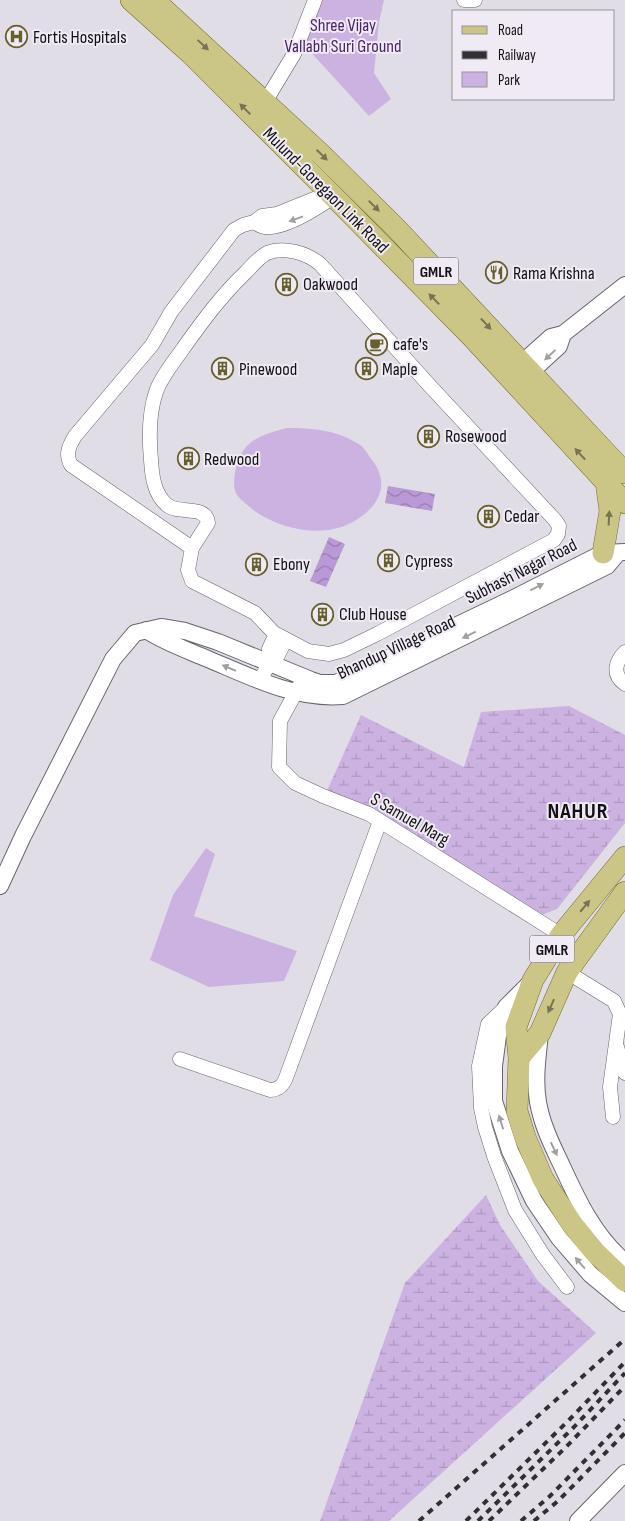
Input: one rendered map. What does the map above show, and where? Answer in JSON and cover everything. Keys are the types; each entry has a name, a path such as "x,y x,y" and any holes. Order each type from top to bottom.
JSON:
{"main road":[{"name":"Mulund-Goregaon Link Road","path":"131,0 180,35 265,102 396,228 519,374"},
{"name":"Mulund-Goregaon Link Road","path":"154,0 180,35 332,195 464,330 519,374"},
{"name":"GMLR","path":"519,374 625,473"},
{"name":"GMLR","path":"519,374 625,503"},
{"path":"606,482 616,553"},
{"name":"GMLR","path":"519,1058 516,1027 533,980 561,935 625,857"},
{"name":"GMLR","path":"519,1058 540,1033 567,972 625,892"},
{"path":"519,1058 517,1111 525,1137 543,1179 572,1224 594,1251 622,1293"}],"street":[{"path":"265,102 294,54 316,0"},
{"path":"464,0 475,0"},
{"path":"192,548 77,471 67,459 68,450 75,436 152,344 171,312 234,230 243,224 254,222 262,216 276,214 332,195"},
{"path":"285,251 311,256 320,264 560,526 554,540 392,627 344,650 329,654 308,651 274,633 255,613 192,581 188,570 192,548 208,523 208,519 200,512 176,510 168,506 154,485 151,458 151,425 152,407 156,390 166,373 221,297 260,258 269,252 285,251"},
{"path":"519,374 551,337 563,334 623,291"},
{"name":"Subhash Nagar Road","path":"336,684 356,681 518,604 616,553"},
{"name":"Bhandup Village Road","path":"146,630 161,627 185,631 218,642 320,683 336,684"},
{"path":"0,886 23,836 113,658 136,633 146,630"},
{"name":"Bhandup Village Road","path":"146,630 163,641 260,681 295,692 328,697 343,696 356,681"},
{"path":"260,681 269,663 269,649 278,643"},
{"path":"625,652 620,657 616,669 618,677 625,684"},
{"name":"S Samuel Marg","path":"304,677 280,721 279,767 295,783 380,820 561,935"},
{"path":"180,1059 270,1090 276,1090 281,1086 287,1075 380,820"},
{"path":"567,972 614,1002 620,1014 610,1087 614,1117"},
{"path":"533,980 488,1024 479,1066 481,1108 494,1156 515,1210 567,1287"},
{"path":"506,1007 498,1036 494,1066 494,1101 510,1151 534,1201 559,1238 590,1274 622,1293"},
{"path":"540,1033 536,1067 538,1101 547,1135 591,1224 625,1262"},
{"path":"616,1042 625,1074"},
{"path":"578,1521 625,1473"}],"green space":[{"name":"Shree Vijay Vallabh Suri Ground","path":"321,0 384,0 379,22 374,73 391,99 369,116 307,48 303,39"},
{"path":"287,428 315,429 334,433 352,440 363,448 378,470 381,479 379,496 368,511 351,523 338,528 310,530 295,528 267,519 237,495 234,481 241,453 260,437"},
{"path":"569,706 625,735 625,823 557,909 542,915 326,793 361,715 464,767 481,712"},
{"path":"206,848 215,854 194,916 297,951 284,981 209,987 150,960 173,895"},
{"path":"486,1195 500,1225 538,1281 596,1333 389,1521 320,1521 405,1283"}],"water":[{"path":"388,486 435,494 432,511 385,503"},
{"path":"329,537 345,544 326,587 310,581"}],"railway":[{"path":"419,1521 625,1339"},
{"path":"466,1521 625,1362"},
{"path":"478,1521 574,1427 625,1373"},
{"path":"489,1521 566,1447 625,1386"},
{"path":"521,1521 550,1496 625,1420"},
{"path":"534,1521 558,1501 625,1433"}],"place":[{"name":"Fortis Hospitals","path":"17,37"},
{"name":"Rama Krishna","path":"497,273"},
{"name":"Oakwood","path":"287,284"},
{"name":"cafe's","path":"377,344"},
{"name":"Pinewood","path":"223,369"},
{"name":"Maple","path":"366,369"},
{"name":"Rosewood","path":"429,436"},
{"name":"Redwood","path":"188,459"},
{"name":"Cedar","path":"488,516"},
{"name":"Cypress","path":"389,561"},
{"name":"Ebony","path":"257,564"},
{"name":"Club House","path":"323,614"}],"district":[{"name":"NAHUR","path":"578,810"}]}
